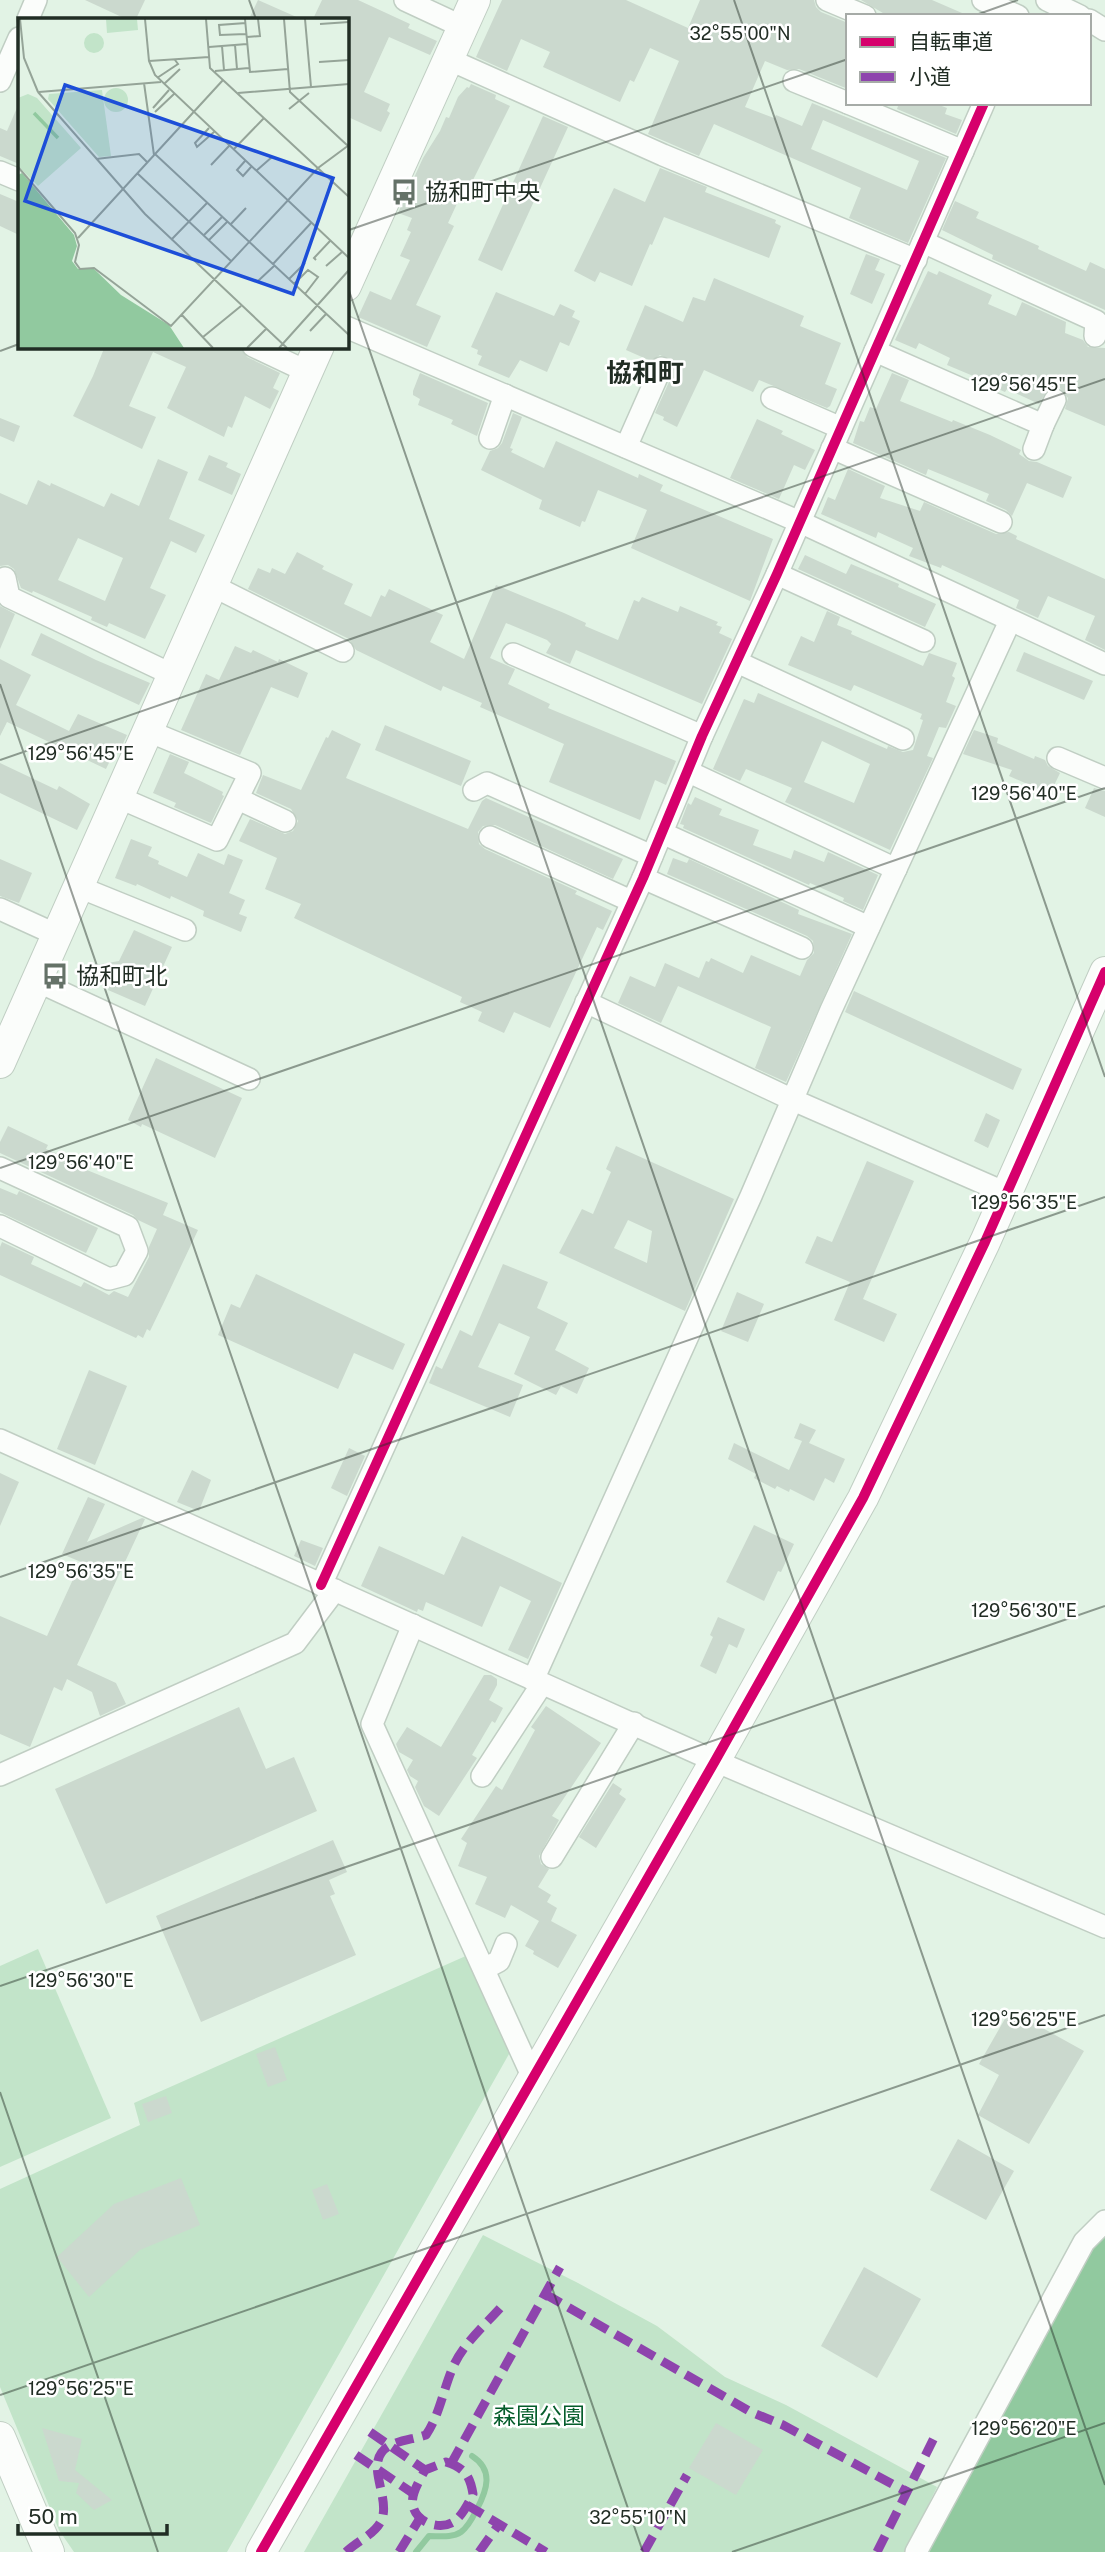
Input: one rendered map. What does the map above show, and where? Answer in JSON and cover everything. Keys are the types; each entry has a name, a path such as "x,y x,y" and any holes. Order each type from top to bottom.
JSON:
{"street":[{"path":"28,18 36,0"},
{"path":"405,0 463,27"},
{"path":"348,282 475,0"},
{"path":"827,0 859,14"},
{"path":"983,0 1015,14"},
{"path":"1046,0 1076,14"},
{"path":"8,78 18,42"},
{"path":"448,59 663,155 1096,321 1096,336"},
{"path":"794,81 846,102"},
{"path":"853,105 963,151"},
{"path":"0,1775 295,1643 328,1587 983,105"},
{"path":"0,172 18,180"},
{"path":"348,328 800,522 1105,664"},
{"path":"0,1063 314,359 262,348"},
{"path":"875,351 1043,425"},
{"path":"626,447 661,368"},
{"path":"490,438 505,395"},
{"path":"772,398 841,428"},
{"path":"1034,449 1055,400"},
{"path":"832,448 1002,522"},
{"path":"777,574 924,641"},
{"path":"5,578 9,597 173,675"},
{"path":"213,586 343,651"},
{"path":"495,1769 537,1682 869,927 1010,621"},
{"path":"513,654 702,736"},
{"path":"737,662 903,739"},
{"path":"120,798 217,841 250,773 148,731"},
{"path":"1058,758 1105,778"},
{"path":"689,772 896,869"},
{"path":"474,790 487,783 652,856"},
{"path":"238,799 285,821"},
{"path":"662,833 869,927"},
{"path":"490,837 631,901"},
{"path":"643,878 802,948"},
{"path":"79,887 185,930"},
{"path":"0,909 57,935"},
{"path":"261,2552 863,1498 1006,1193 1105,972"},
{"path":"37,981 249,1079"},
{"path":"586,1002 793,1100 1006,1193"},
{"path":"0,1168 128,1227 137,1251 124,1275 109,1279 0,1226"},
{"path":"0,1440 715,1761 1105,1927"},
{"path":"413,1625 372,1724 533,2078"},
{"path":"552,1857 634,1723"},
{"path":"484,1969 499,1961 506,1944"},
{"path":"916,2552 1084,2242 1105,2221"},
{"path":"0,2437 49,2552"}],"green space":[{"path":"38,1949 111,2118 0,2167 0,1966"},
{"path":"468,1955 513,2047 227,2552 74,2552 59,2530 0,2387 0,2189 140,2125 134,2103"},
{"name":"森園公園","path":"483,2235 657,2326 725,2377 786,2405 937,2487 905,2552 304,2552"}],"shaded area":[{"path":"1105,2237 1105,2552 929,2552 1085,2257"}],"building":[{"path":"85,0 145,0 136,18 124,18"},
{"path":"258,0 299,18 249,18"},
{"path":"322,0 358,0 410,24 408,28 437,41 430,55 389,37 364,92 390,104 387,111 390,113 381,132 348,117 348,18 313,18"},
{"path":"502,0 626,0 688,28 700,0 814,0 821,12 846,22 846,88 799,69 787,70 765,61 745,107 774,118 776,115 802,126 812,103 946,158 908,243 849,218 861,188 714,124 699,156 648,134 679,61 650,48 634,82 630,80 620,102 543,67 550,52 521,39 507,71 476,57","holes":["823,120 919,161 907,190 811,149"]},
{"path":"861,0 932,0 964,14 885,14"},
{"path":"471,84 496,95 495,99 510,106 465,196 461,195 448,223 454,226 416,305 441,316 427,347 358,317 370,291 391,300 410,260 400,256 411,232 407,230 412,218 398,213 423,158 446,117 449,118 458,97"},
{"path":"18,105 18,164 0,156 0,128 7,131"},
{"path":"898,105 939,105 947,108 945,114 962,120 956,134 897,109"},
{"path":"543,116 568,127 502,271 478,260"},
{"path":"660,168 707,187 705,192 776,220 775,223 781,226 769,258 664,217 632,286 600,272 595,282 574,271 614,188 645,202"},
{"path":"0,194 18,202 18,235 0,226"},
{"path":"955,201 979,212 976,218 1039,246 1038,249 1086,271 1090,262 1105,269 1105,310 992,259 993,255 942,230"},
{"path":"866,254 880,259 875,270 885,274 872,304 850,294"},
{"path":"928,271 937,275 939,271 992,295 988,304 1016,316 1022,302 1066,322 1065,333 1083,340 1088,347 1105,348 1105,426 1065,409 1068,398 1060,388 1047,390 1039,404 1007,389 1005,392 947,365 950,358 919,343 916,349 895,340"},
{"path":"714,278 804,316 800,326 841,343 825,384 837,389 830,406 827,408 759,380 753,392 704,370 677,427 655,413 673,373 672,361 660,355 651,361 626,350 645,305 683,322 693,297 705,301"},
{"path":"496,292 554,316 560,304 575,311 572,317 580,321 569,346 560,342 547,372 520,360 509,378 478,365 482,356 477,354 478,350 471,347"},
{"path":"104,348 241,348 247,357 280,373 273,388 279,391 270,409 245,396 232,428 228,426 224,437 167,408 186,367 153,352 129,406 156,417 142,449 73,416"},
{"path":"420,373 488,403 477,436 451,424 453,420 418,405 420,399 413,395 413,391"},
{"path":"892,373 909,380 900,401 990,435 1021,450 1019,454 1029,461 1072,477 1063,498 1027,483 1012,516 1006,510 986,501 989,494 928,469 926,475 853,443 860,421 864,422 870,407 876,409"},
{"path":"513,413 522,417 510,448 513,449 511,452 544,468 556,441 638,478 639,474 663,485 660,491 773,539 750,601 631,548 647,510 598,490 585,522 582,521 580,527 539,509 542,500 481,470 490,451 502,443"},
{"path":"0,418 20,426 14,442 0,436"},
{"path":"757,419 815,450 805,470 794,465 779,499 730,478"},
{"path":"209,455 228,463 226,467 241,474 232,495 198,480"},
{"path":"158,459 188,472 169,519 205,535 196,553 171,541 150,588 166,595 145,639 109,623 107,627 91,620 92,617 21,588 14,569 8,565 0,566 0,493 27,505 38,480 50,486 51,483 104,507 111,493 139,506","holes":["78,538 123,558 105,601 58,580"]},
{"path":"848,469 885,486 880,498 920,511 924,502 996,534 1009,532 1017,536 1016,539 1105,579 1105,650 1085,640 1095,616 1048,596 1038,618 1016,608 1019,600 942,565 941,568 909,556 913,548 878,532 876,538 821,514 828,497 835,500"},
{"path":"297,552 324,566 322,569 353,584 344,604 371,617 381,595 385,597 389,589 443,615 430,642 464,659 496,585 564,613 586,623 585,626 618,640 634,600 639,602 642,597 678,612 680,606 718,622 716,625 722,627 719,633 732,639 702,704 576,650 570,664 546,653 551,644 547,640 506,623 490,658 515,669 508,684 550,704 548,708 676,761 666,785 655,780 640,820 549,782 564,744 480,707 482,703 443,686 441,691 356,650 349,639 248,589 258,568 270,573 272,568 285,574"},
{"path":"805,555 846,574 851,564 899,584 898,587 936,604 925,627 798,569"},
{"path":"0,606 15,614 0,649"},
{"path":"827,611 840,617 837,625 852,631 851,634 923,666 929,653 957,663 952,676 955,678 946,702 956,706 946,728 939,727 927,756 933,758 890,850 785,802 792,788 746,769 740,781 713,769 744,699 754,703 758,693 887,749 888,746 903,752 913,750 923,720 920,719 922,714 854,685 851,691 788,665 801,636 814,642","holes":["822,741 870,764 854,803 804,782"]},
{"path":"41,633 150,683 139,705 31,655"},
{"path":"235,646 251,653 253,650 278,662 279,659 308,673 298,698 271,687 240,755 181,730 206,674 219,680"},
{"path":"1024,652 1093,681 1084,700 1016,671"},
{"path":"0,659 31,675 16,705 69,731 78,714 127,735 120,750 116,748 106,769 7,722 0,736"},
{"path":"385,725 471,761 461,786 375,750"},
{"path":"332,730 361,744 346,778 468,829 486,798 623,859 613,879 495,825 483,826 478,832 479,844 485,849 577,891 575,894 612,911 603,930 597,927 550,1028 514,1012 504,1033 478,1021 482,1012 460,1002 462,997 294,918 301,904 265,889 277,858 239,841 250,819 285,834 293,831 298,821 291,809 256,793 263,775 301,790 326,737 328,738"},
{"path":"974,730 998,738 997,743 1034,759 1035,756 1045,760 1048,766 1060,773 1050,794 1009,776 1012,770 963,754"},
{"path":"170,754 189,762 184,773 223,792 224,796 211,823 174,807 176,803 153,793"},
{"path":"0,763 57,790 59,786 90,804 77,830 0,793"},
{"path":"1094,788 1105,791 1105,817 1085,808"},
{"path":"695,797 722,809 719,815 759,830 753,845 791,859 794,850 824,862 828,852 878,875 863,910 843,901 844,898 683,828 684,825 680,824 688,803 691,805"},
{"path":"131,839 152,847 148,856 159,861 158,864 187,877 198,853 224,865 228,854 243,860 229,893 245,900 239,914 247,917 241,932 203,916 204,911 171,896 170,899 137,884 136,886 115,878"},
{"path":"673,858 687,863 689,859 799,910 798,914 852,934 786,1082 755,1068 771,1027 678,986 661,1023 618,1003 630,976 655,987 665,963 699,978 706,961 709,962 711,958 743,973 751,955 800,976 807,960 814,953 813,941 807,936 667,874"},
{"path":"0,859 32,873 19,903 0,896"},
{"path":"134,930 172,947 145,1006 108,990 110,984 96,965 119,961"},
{"path":"854,991 1022,1069 1013,1090 845,1012"},
{"path":"156,1058 242,1098 215,1158 128,1120"},
{"path":"986,1113 1000,1120 988,1148 974,1141"},
{"path":"8,1126 48,1145 46,1149 78,1163 77,1166 168,1203 163,1215 198,1230 150,1331 147,1329 143,1338 138,1335 136,1338 0,1275 2,1242 34,1257 31,1264 81,1287 84,1282 109,1295 114,1291 128,1297 149,1257 149,1247 157,1229 133,1215 0,1153 0,1142"},
{"path":"616,1146 734,1199 685,1311 559,1253 582,1209 593,1214 611,1172 606,1169","holes":["628,1220 652,1231 647,1263 614,1248"]},
{"path":"867,1161 914,1181 863,1299 897,1314 884,1342 834,1320 850,1282 805,1263 817,1236 832,1242"},
{"path":"0,1188 17,1195 19,1191 98,1228 86,1253 0,1212"},
{"path":"503,1264 548,1282 537,1308 568,1323 555,1350 589,1368 577,1394 561,1386 556,1395 514,1374 530,1337 499,1323 478,1367 523,1385 510,1417 429,1383 436,1366 442,1369 460,1330 472,1336"},
{"path":"256,1274 405,1344 393,1370 354,1353 338,1389 218,1335 231,1304 240,1308"},
{"path":"737,1292 764,1304 748,1342 721,1331"},
{"path":"89,1370 127,1386 95,1465 57,1449"},
{"path":"800,1423 816,1430 809,1443 845,1459 834,1483 825,1478 814,1501 790,1489 789,1492 777,1486 775,1489 754,1478 756,1474 728,1459 734,1443 789,1470 802,1441 794,1438"},
{"path":"349,1448 365,1456 347,1496 331,1488"},
{"path":"192,1470 211,1480 199,1511 177,1502"},
{"path":"0,1473 19,1482 0,1526"},
{"path":"88,1497 105,1504 87,1542 145,1519 77,1665 116,1683 126,1704 100,1716 92,1692 67,1679 62,1691 54,1687 30,1747 0,1734 0,1616 47,1636 81,1562 62,1554"},
{"path":"754,1525 794,1544 764,1601 726,1582"},
{"path":"462,1536 562,1583 528,1659 508,1650 531,1601 500,1586 482,1627 426,1602 423,1611 418,1609 417,1612 361,1586 379,1546 444,1575"},
{"path":"301,1540 323,1548 315,1566 294,1556"},
{"path":"718,1617 745,1629 737,1648 729,1644 716,1674 700,1666 713,1637 710,1635"},
{"path":"484,1675 497,1679 497,1685 489,1700 503,1708 472,1755 477,1758 439,1816 424,1806 415,1787 418,1781 410,1776 407,1770 413,1760 399,1752 396,1744 407,1727 441,1747"},
{"path":"546,1706 601,1743 552,1816 559,1820 539,1856 541,1864 549,1869 538,1887 551,1895 547,1902 557,1908 551,1921 577,1935 558,1968 533,1954 534,1951 525,1946 539,1921 511,1905 505,1918 475,1904 487,1877 458,1866 467,1843 461,1839 496,1786 502,1790 535,1730 531,1727"},
{"path":"239,1707 266,1769 294,1757 317,1811 106,1904 55,1789"},
{"path":"613,1783 622,1789 619,1794 626,1799 596,1848 579,1837"},
{"path":"333,1840 347,1872 329,1880 335,1894 330,1896 356,1955 201,2022 156,1916"},
{"path":"1010,2010 1084,2051 1029,2144 978,2115 999,2075 979,2064"},
{"path":"275,2047 287,2080 268,2087 256,2054"},
{"path":"166,2096 172,2113 148,2122 142,2104"},
{"path":"958,2139 1014,2171 986,2220 930,2190"},
{"path":"181,2178 200,2225 140,2250 89,2297 57,2257 114,2204"},
{"path":"327,2184 339,2214 323,2220 312,2190"},
{"path":"864,2267 921,2299 877,2378 821,2346"},
{"path":"716,2423 763,2450 736,2495 689,2468"},
{"path":"42,2428 82,2439 75,2470 112,2500 94,2510 76,2493 79,2483 59,2481"}],"waterway":[{"path":"416,2552 429,2536 457,2534 472,2518 486,2488 486,2474 472,2456"}],"marked path":[{"path":"451,2464 560,2267"},
{"path":"545,2294 751,2412 783,2425 907,2492"},
{"path":"346,2552 380,2523 383,2514 378,2471 381,2453 393,2444 426,2435 462,2350 502,2306"},
{"path":"370,2432 425,2470"},
{"path":"877,2552 935,2436"},
{"path":"356,2455 414,2494"},
{"path":"446,2462 466,2474 473,2494 453,2522 446,2525 432,2524 416,2513 413,2497 425,2470 446,2462"},
{"path":"644,2552 687,2475"},
{"path":"467,2505 546,2552"},
{"path":"399,2552 420,2518"},
{"path":"479,2552 499,2524"}],"cycle path":[{"path":"321,1585 643,878 702,736 777,574 983,105"},
{"path":"261,2552 863,1498 985,1242 1105,972"}],"place":[{"name":"協和町中央","path":"404,192"},
{"name":"協和町北","path":"55,976"}],"district":[{"name":"協和町","path":"645,373"}]}
